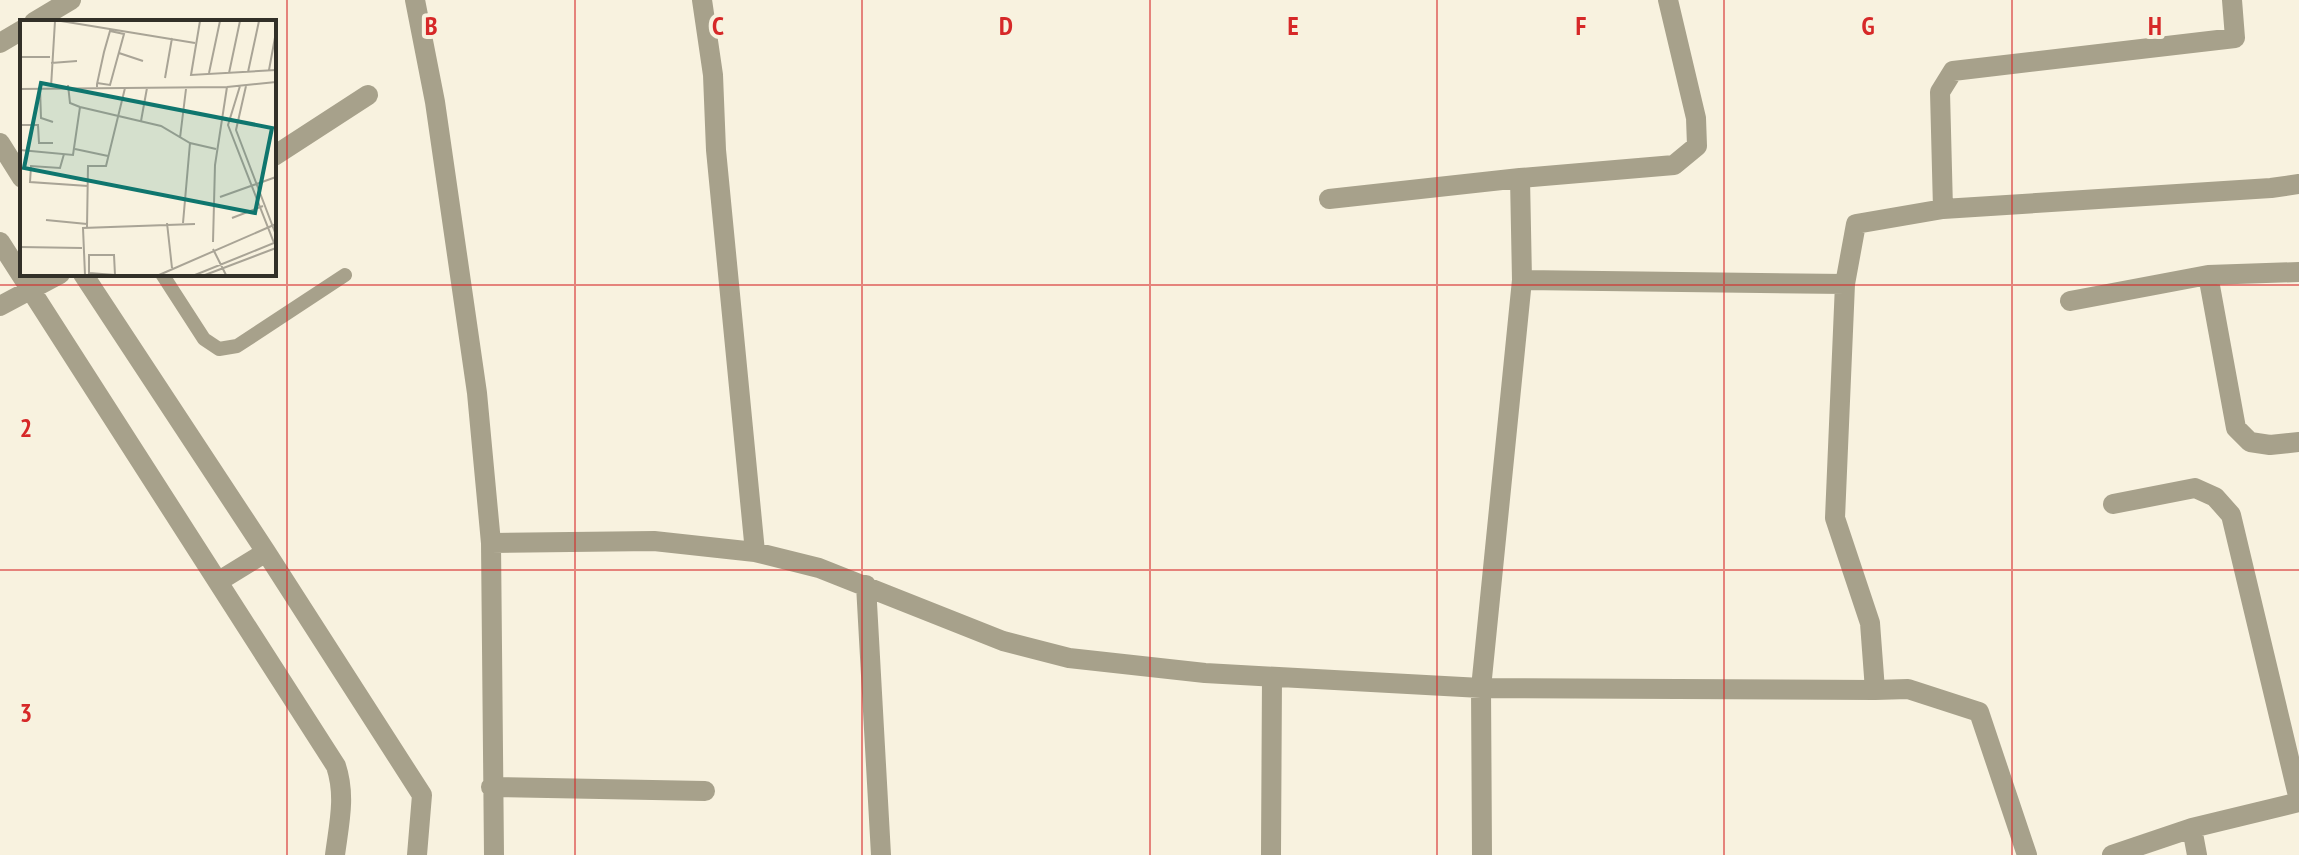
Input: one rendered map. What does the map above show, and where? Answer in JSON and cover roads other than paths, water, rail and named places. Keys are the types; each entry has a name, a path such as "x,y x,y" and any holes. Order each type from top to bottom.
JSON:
{"street":[{"path":"37,20 71,0"},
{"path":"415,0 435,102 477,393 491,543 494,855"},
{"path":"702,0 713,75 716,150 755,552"},
{"path":"1329,199 1674,165 1697,146 1696,118 1668,0"},
{"path":"1943,209 1940,92 1953,71 2235,38 2232,0"},
{"path":"0,43 20,31"},
{"path":"276,155 368,95"},
{"path":"0,143 20,175"},
{"path":"1482,855 1481,688 1522,280 1520,178"},
{"path":"1875,690 1870,623 1835,518 1845,284 1856,224 1943,209 2299,184"},
{"path":"0,242 20,274"},
{"path":"2070,301 2208,275 2299,272"},
{"path":"2208,275 2236,428 2250,442 2270,445 2299,442"},
{"path":"21,276 336,766 342,784 342,797 335,855"},
{"path":"0,306 56,276"},
{"path":"84,276 422,795 417,855"},
{"path":"1522,280 1845,284"},
{"path":"2112,855 2192,828 2299,801 2231,515 2215,497 2195,488 2113,504"},
{"path":"491,543 654,541 755,552 819,568 1003,641 1069,658 1272,677 1481,688 1908,689 1979,712 2027,855"},
{"path":"219,581 266,552"},
{"path":"866,585 881,855"},
{"path":"1271,855 1272,677"},
{"path":"491,787 705,791"},
{"path":"2192,828 2197,855"}],"lane":[{"path":"163,276 204,339 219,349 237,346 345,275"}]}
